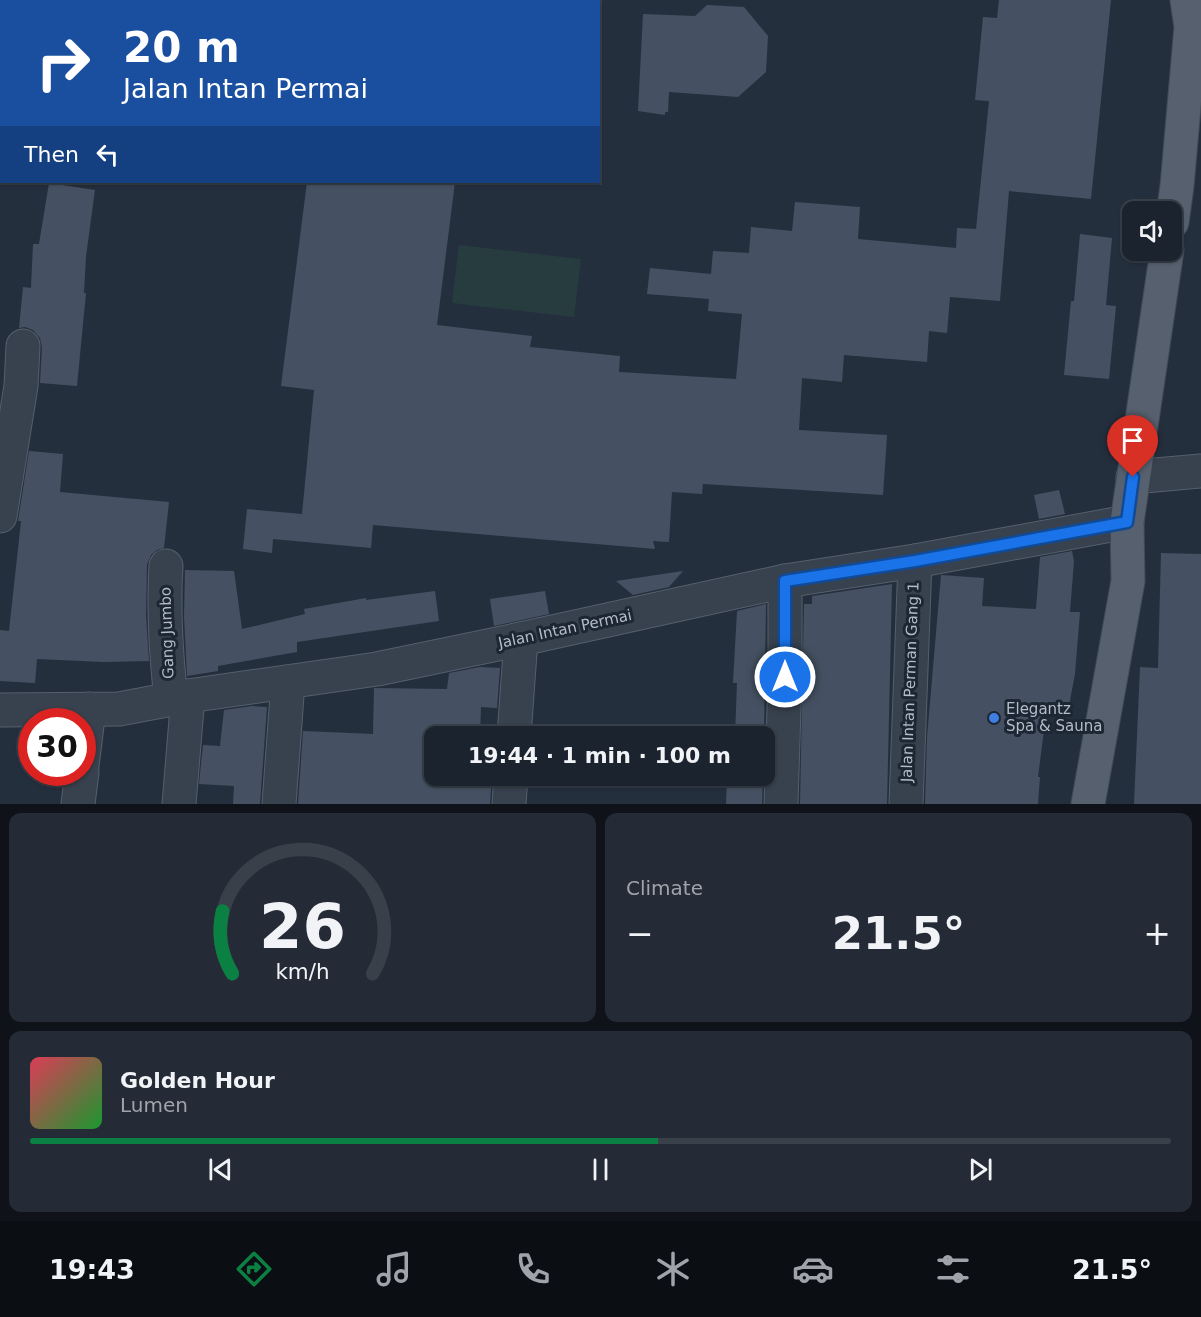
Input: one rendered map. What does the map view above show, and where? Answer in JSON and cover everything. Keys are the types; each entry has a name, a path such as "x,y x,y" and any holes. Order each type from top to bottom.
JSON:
{"main road":[{"path":"1175,201 1193,9"},
{"path":"1088,804 1128,581 1127,522 1165,261"}],"street":[{"path":"0,516 21,386 23,346"},
{"path":"1133,477 1201,471"},
{"name":"Jalan Intan Permai","path":"96,709 119,709 377,669 785,581 915,561 1127,522"},
{"name":"Jalan Intan Perman Gang 1","path":"906,804 915,561"},
{"name":"Gang Jumbo","path":"166,566 165,653 180,698 179,804"},
{"path":"782,804 785,581"},
{"path":"515,726 521,639"},
{"path":"279,804 288,682"},
{"name":"Jalan Intan Permai","path":"0,710 18,710"},
{"path":"78,804 80,786"},
{"path":"509,804 510,786"}],"green space":[{"path":"459,245 581,259 574,317 452,303"}],"building":[{"path":"999,0 1111,0 1091,199 1009,191 1000,301 950,297 947,333 929,331 927,362 844,355 842,382 802,378 799,430 887,435 883,495 703,484 702,494 672,492 669,542 653,541 655,549 373,525 371,548 273,539 272,553 243,549 247,509 302,514 314,390 281,386 307,183 455,183 437,325 532,336 530,347 620,356 619,372 736,379 742,314 708,311 709,299 647,294 650,268 711,274 713,251 749,253 751,227 792,231 795,202 860,207 858,239 956,248 957,228 976,229 989,101 975,100 983,17 997,18"},
{"path":"707,5 744,7 768,36 766,72 738,97 669,92 668,112 665,112 665,115 638,111 643,14 695,16"},
{"path":"49,183 95,190 86,256 84,293 86,293 77,386 40,383 42,347 40,338 33,330 25,327 19,328 23,287 31,288 33,244 39,244"},
{"path":"1080,234 1112,238 1106,305 1116,306 1109,379 1064,375"},
{"path":"29,451 63,454 60,492 169,502 164,548 151,555 147,565 146,616 149,661 104,662 37,659 35,683 0,681 0,630 9,631 21,521 18,521"},
{"path":"1059,490 1065,514 1039,519 1034,495"},
{"path":"1072,551 1074,561 1070,612 1080,612 1075,674 1068,711 1047,707 1038,777 1040,777 1038,804 925,804 927,737 941,575 984,578 982,606 1036,609 1040,557"},
{"path":"1161,553 1201,554 1201,804 1134,804 1140,667 1158,668"},
{"path":"185,570 234,571 242,629 305,614 304,609 366,598 366,600 435,591 439,621 297,642 297,652 218,666 218,671 187,676 184,616"},
{"path":"683,571 669,587 633,595 616,581"},
{"path":"892,584 887,804 800,804 804,604 812,604 812,596"},
{"path":"545,591 549,614 494,626 490,599"},
{"path":"766,604 764,726 735,726 737,683 733,683 737,611"},
{"path":"480,667 500,668 497,708 481,707 480,726 424,726 424,786 491,786 490,804 298,804 303,731 373,734 374,688 447,689 449,673"},
{"path":"252,706 267,707 260,804 233,804 234,786 199,784 203,745 220,746 224,710"},
{"path":"727,786 763,786 762,804 726,804"}],"place":[{"name":"Elegantz Spa & Sauna","path":"994,718"}],"route":[{"path":"785,677 785,581 915,561 1127,522 1133,477"}]}
